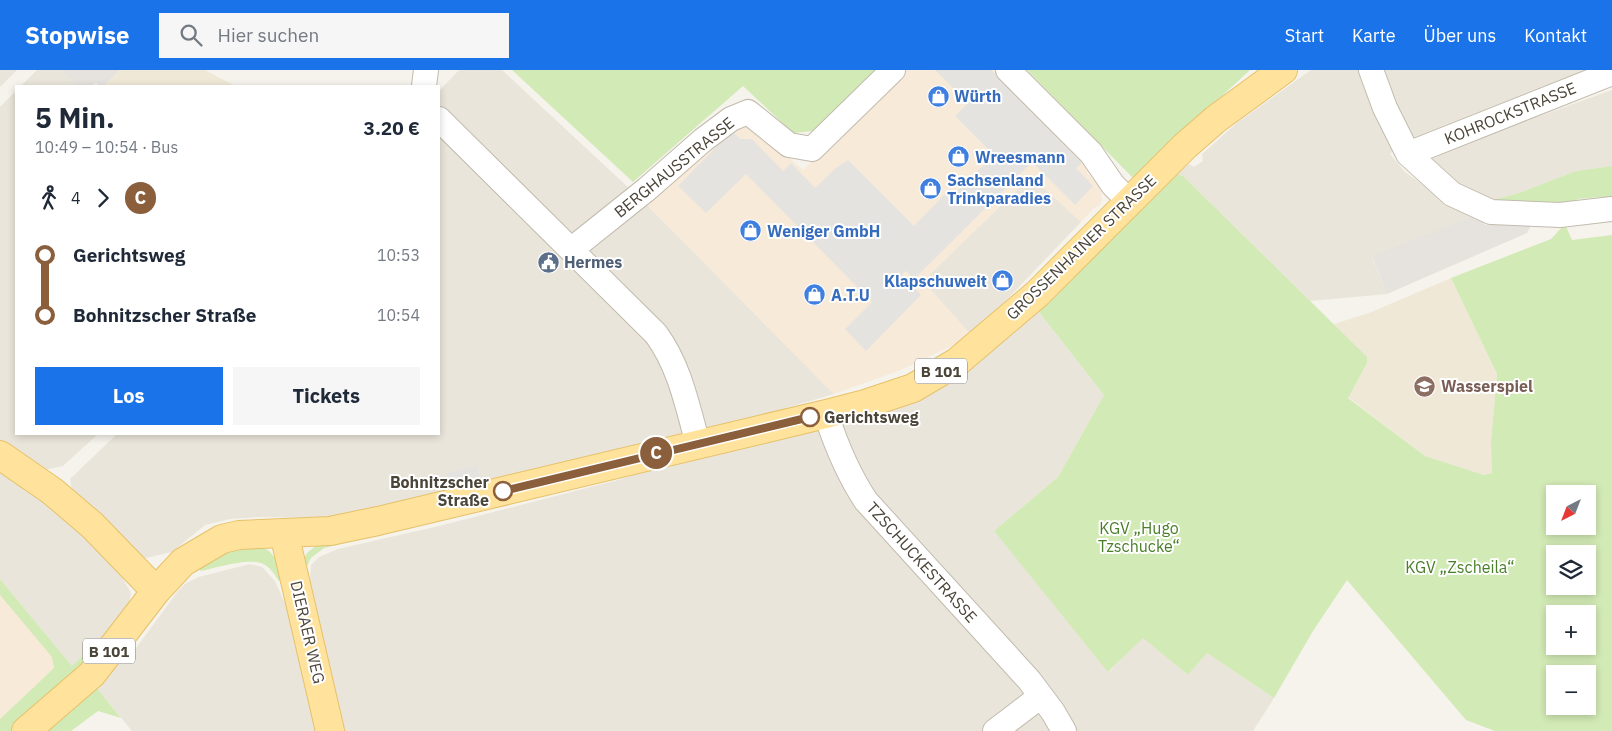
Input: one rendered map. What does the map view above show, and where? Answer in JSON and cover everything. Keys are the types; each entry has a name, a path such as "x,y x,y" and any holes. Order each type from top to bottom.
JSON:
{"main road":[{"name":"GROSSENHAINER STRASSE","path":"156,591 183,562 222,539 256,533 330,531 340,529 826,414 914,388 957,362 1037,294 1185,146 1216,119 1283,70"},
{"path":"0,455 52,491 92,525 156,591"},
{"name":"DIERAER WEG","path":"284,533 330,731"},
{"name":"B 101","path":"26,731 92,674 156,591"}],"street":[{"path":"424,85 426,70"},
{"name":"BERGHAUSSTRASSE","path":"572,249 731,119 748,112 789,145 812,149 893,70"},
{"path":"1008,70 1091,153 1113,185 1130,201"},
{"path":"1371,70 1385,108 1408,154 1452,194 1491,212 1560,215 1612,209"},
{"name":"KOHROCKSTRASSE","path":"1408,154 1612,73"},
{"path":"440,120 656,334 666,348 682,383 698,444"},
{"name":"TZSCHUCKESTRASSE","path":"826,414 845,464 854,483 866,501 1029,680 1053,712 1064,731"},
{"path":"995,731 1041,696"}],"shaded area":[{"path":"0,70 17,70 0,87"},
{"path":"37,70 60,70 77,85 22,85"},
{"path":"60,70 120,70 105,85 98,85 96,83 93,85 77,85"},
{"path":"120,70 205,70 233,85 105,85"},
{"path":"459,70 502,70 645,203 834,394 721,427 441,495 323,518 261,517 230,519 205,525 172,552 142,559 72,490 70,479 116,435 440,435 440,90"},
{"path":"906,70 998,70 1089,164 1087,173 1103,190 1102,199 1100,205 1094,208 1081,222 1031,176 923,281 972,336 901,370 834,394 645,203 731,126 749,126 803,170"},
{"path":"935,70 991,70 1082,163 1076,168 1093,186 1075,205 1032,162 914,279 906,271 902,274 921,295 866,351 845,329 872,302 746,174 706,213 678,186 732,131 740,139 752,139 783,171 791,163 815,188 836,168 848,160 914,226 950,189 955,193 994,155 955,116 968,103"},
{"path":"1311,70 1361,70 1394,150 1390,154 1405,172 1436,194 1479,214 1372,257 1387,294 1310,301 1183,176 1177,174 1189,164 1194,167 1203,161 1202,154 1237,123"},
{"path":"1377,70 1612,70 1420,140 1410,137"},
{"path":"1612,90 1612,166 1576,171 1519,193 1489,201 1445,180 1429,163 1432,155"},
{"path":"15,92 15,435 97,435 63,466 45,470 0,445 0,107"},
{"path":"1031,176 1081,222 972,336 923,281"},
{"path":"1479,214 1485,225 1499,220 1532,223 1527,233 1387,294 1372,256"},
{"name":"Wasserspiel","path":"1451,278 1497,374 1491,442 1492,473 1484,475 1425,456 1348,397 1367,363 1334,324 1369,313"},
{"path":"1039,312 1104,395 1058,477 994,531 1109,672 1143,637 1188,675 1207,653 1274,698 1253,731 345,731 310,581 311,565 319,557 338,549 439,526 618,480 968,366"},
{"path":"477,466 480,481 450,487 447,473"},
{"path":"0,473 53,506 116,566 131,593 128,610 72,666 0,579"},
{"path":"250,564 262,567 275,581 289,612 317,731 132,731 96,687 119,660 125,663 178,591 186,583 199,577"},
{"path":"0,595 53,657 54,668 0,719"}],"green space":[{"path":"512,70 876,70 813,131 793,133 743,86 633,182"},
{"path":"1027,70 1250,70 1133,178"},
{"path":"1612,166 1612,201 1603,202 1601,197 1577,199 1577,204 1516,205 1489,201 1519,193 1576,171"},
{"path":"1177,174 1183,176 1367,357 1367,363 1348,398 1425,456 1484,475 1492,473 1491,442 1497,374 1451,278 1551,239 1565,224 1572,240 1612,235 1612,731 1495,731 1466,720 1347,580 1313,631 1274,698 1207,653 1188,675 1143,638 1108,672 994,531 1058,477 1104,395 1039,312 1078,269"},
{"path":"419,525 324,548 311,558 306,568 304,559 307,553 318,544"},
{"path":"259,546 272,554 285,578 279,581 268,567 257,562 241,562 201,571 197,568 223,551"},
{"path":"0,579 72,666 110,629 116,636 13,731 0,731 0,719 54,668 52,657 0,595"},
{"path":"96,687 121,718 98,711 71,731 45,731"}],"bus line":[{"name":"C","path":"503,491 810,417"}],"place":[{"name":"Würth","path":"938,96"},
{"name":"Wreesmann","path":"959,157"},
{"name":"Sachsenland Trinkparadies","path":"931,189"},
{"name":"Weniger GmbH","path":"751,231"},
{"name":"Hermes","path":"548,262"},
{"name":"Klapschuweit","path":"1003,281"},
{"name":"A.T.U","path":"815,295"},
{"name":"Wasserspiel","path":"1425,386"},
{"name":"Gerichtsweg","path":"810,417"},
{"name":"Bohnitzscher Straße","path":"503,491"}],"park label":[{"name":"KGV „Hugo Tzschucke“","path":"1139,537"},
{"name":"KGV „Zscheila“","path":"1460,567"}]}
